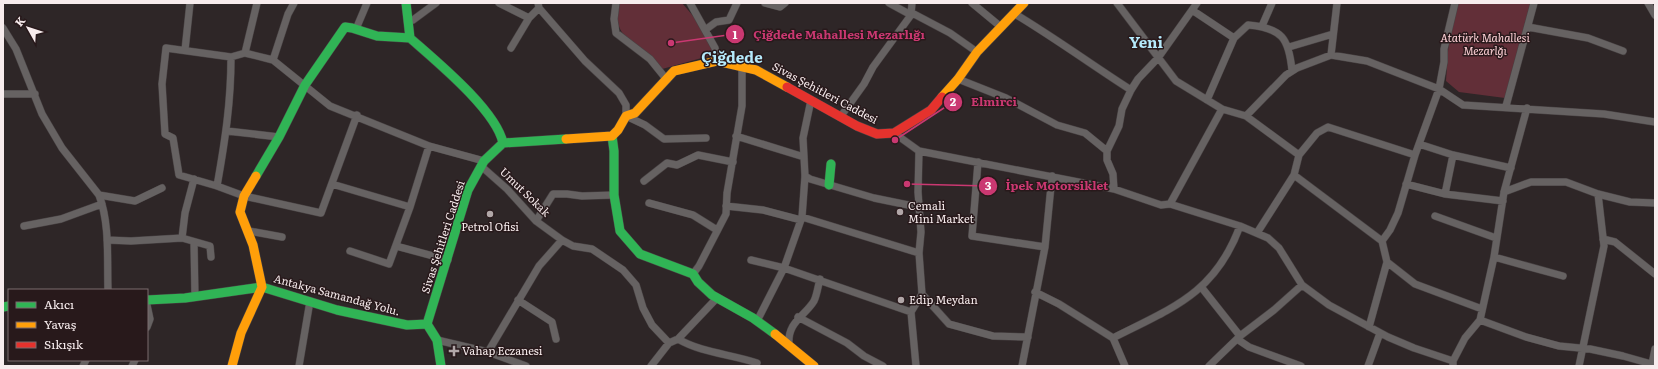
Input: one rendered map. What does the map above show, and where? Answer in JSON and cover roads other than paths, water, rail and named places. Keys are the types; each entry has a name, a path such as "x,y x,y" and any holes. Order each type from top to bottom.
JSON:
{"street":[{"path":"185,50 190,3"},
{"path":"245,53 257,3"},
{"path":"294,3 288,14 273,60 245,53 231,57 166,48 162,84 165,134 173,138 179,175 217,186 244,196 321,213 357,116"},
{"path":"356,28 367,3"},
{"path":"406,3 410,38 455,79 493,120 501,134 503,143 612,136 614,151 614,195 620,231 631,246 640,254 692,274 695,279 716,299 757,321 789,345 812,365"},
{"path":"408,21 413,20 436,3"},
{"path":"499,3 529,18"},
{"path":"616,3 614,19 616,33 650,58 667,80"},
{"path":"690,3 715,48 717,61"},
{"path":"705,30 716,22 729,20 737,3"},
{"path":"765,3 780,7 785,3"},
{"path":"889,3 950,33 977,52"},
{"path":"841,116 864,84 873,67 911,15 912,3"},
{"path":"972,3 1001,27"},
{"path":"1024,3 977,52 958,79 931,110 894,133 919,151 1052,176 1114,190 1161,205 1170,204 1240,226 1257,233 1279,248 1302,285 1329,305 1380,333 1453,363 1465,338 1480,320 1494,257 1502,201 1527,108"},
{"path":"1117,3 1176,81 1222,109 1246,116 1299,154"},
{"path":"1114,190 1113,174 1107,160 1107,151 1119,126 1122,110 1138,79 1158,58 1197,3"},
{"path":"1262,26 1272,3"},
{"path":"1331,55 1337,3"},
{"path":"1382,241 1390,230 1398,213 1415,155 1439,89 1444,62 1444,49 1455,3"},
{"path":"1506,106 1534,3"},
{"path":"1648,3 1655,15"},
{"path":"511,48 538,5 585,61 619,93 626,105 626,116 645,125 664,139 706,138"},
{"path":"1192,10 1234,38"},
{"path":"1015,14 1075,51 1089,64 1131,90"},
{"path":"1207,100 1234,38 1248,24 1262,26 1279,34 1287,42 1289,46 1292,71"},
{"path":"232,366 241,334 262,287 249,231 240,212 244,196 279,137 305,85 345,27 356,28 370,35 391,39 410,38"},
{"path":"1528,27 1588,38 1623,51"},
{"path":"3,28 16,49 42,114 62,148 99,195 102,204 107,240 108,289"},
{"path":"1289,46 1333,34"},
{"path":"1246,116 1292,71 1331,55 1366,61 1439,89 1463,105 1506,106 1604,114 1655,122"},
{"path":"217,186 227,131 231,93 231,57"},
{"name":"Umut Sokak","path":"273,60 330,106 429,146 483,164 536,221 562,240 573,246 592,249 623,270 636,285 643,308 652,325 669,343"},
{"name":"Sivas Şehitleri Caddesi","path":"612,136 618,130 626,116 635,113 674,71 717,61 756,70 857,126 877,134 894,133"},
{"path":"692,274 699,266 726,214 736,136 742,106 742,66"},
{"path":"958,79 1006,98 1057,125 1085,133 1107,151"},
{"path":"3,94 35,94"},
{"path":"757,321 784,268 802,218 805,176 803,138 811,100"},
{"path":"1170,204 1222,109"},
{"path":"1257,233 1294,175 1299,154 1317,133 1328,127 1415,155"},
{"path":"227,131 279,137"},
{"path":"736,136 804,157"},
{"name":"Sivas Şehitleri Caddesi","path":"427,324 448,260 468,190 483,164 503,143"},
{"path":"1419,144 1453,155 1511,168"},
{"path":"350,251 389,264 410,207 429,146"},
{"path":"916,366 911,312 922,294 919,253 921,232 918,207 919,151"},
{"path":"644,181 667,163 676,165 698,155 733,162"},
{"path":"1445,194 1453,155"},
{"path":"978,162 972,236 1045,247"},
{"path":"829,185 831,164"},
{"path":"1294,175 1382,241 1387,262 1369,327"},
{"path":"805,176 810,179 874,198 918,207"},
{"path":"1022,366 1035,292 1045,247 1052,176"},
{"path":"182,238 185,213 194,179"},
{"path":"1504,192 1531,182 1566,182 1598,194 1630,202 1655,203"},
{"path":"332,184 410,207"},
{"path":"1406,184 1445,194 1502,201"},
{"path":"99,195 135,201 162,188"},
{"path":"536,221 553,194 582,196 614,195"},
{"path":"1579,366 1604,246 1598,194"},
{"path":"649,203 693,215 717,230"},
{"path":"24,226 61,219 102,204"},
{"path":"726,206 763,210 802,218 919,253"},
{"path":"1435,216 1496,238"},
{"path":"1113,338 1164,314 1202,288 1232,248 1240,226"},
{"path":"249,231 282,237"},
{"path":"107,240 138,241 182,238 194,243 210,246 211,256"},
{"path":"1603,239 1615,242 1655,274"},
{"path":"488,352 518,300 540,266 562,240"},
{"path":"194,243 195,297"},
{"path":"396,246 448,260"},
{"path":"1494,257 1563,276"},
{"path":"750,260 820,279 911,312"},
{"path":"1387,262 1415,284 1482,308"},
{"path":"789,345 788,337 798,317 814,300 820,279"},
{"path":"1209,366 1239,337 1274,310 1302,285"},
{"name":"Antakya Samandağ Yolu.","path":"148,300 195,297 262,287 310,302 395,324 427,324"},
{"path":"1202,288 1239,337 1249,347 1301,366"},
{"path":"1035,292 1059,304 1113,338 1125,366"},
{"path":"922,294 949,324 993,336 1028,337"},
{"path":"652,366 669,343 678,339 716,299"},
{"path":"518,300 552,322 556,339"},
{"path":"299,366 310,302"},
{"path":"148,310 150,319 148,324"},
{"path":"798,317 840,339 864,356 883,366"},
{"path":"1480,320 1526,337 1559,346 1623,356 1654,364 1655,349"},
{"path":"427,324 437,340 441,366"},
{"path":"1368,366 1380,333"},
{"path":"678,339 693,347 757,362"},
{"path":"437,340 488,352 517,365 526,366"}],"place":[{"name":"Çiğdede Mahallesi Mezarlığı","path":"671,43"},
{"name":"Elmirci","path":"895,140"},
{"name":"İpek Motorsiklet","path":"907,184"},
{"name":"Cemali Mini Market","path":"900,212"},
{"name":"Petrol Ofisi","path":"490,214"},
{"name":"Edip Meydan","path":"901,300"},
{"name":"Vahap Eczanesi","path":"454,351"}],"district":[{"name":"Yeni","path":"1146,43"},
{"name":"Çiğdede","path":"732,58"}],"park label":[{"name":"Atatürk Mahallesi Mezarlğı","path":"1485,44"}]}
